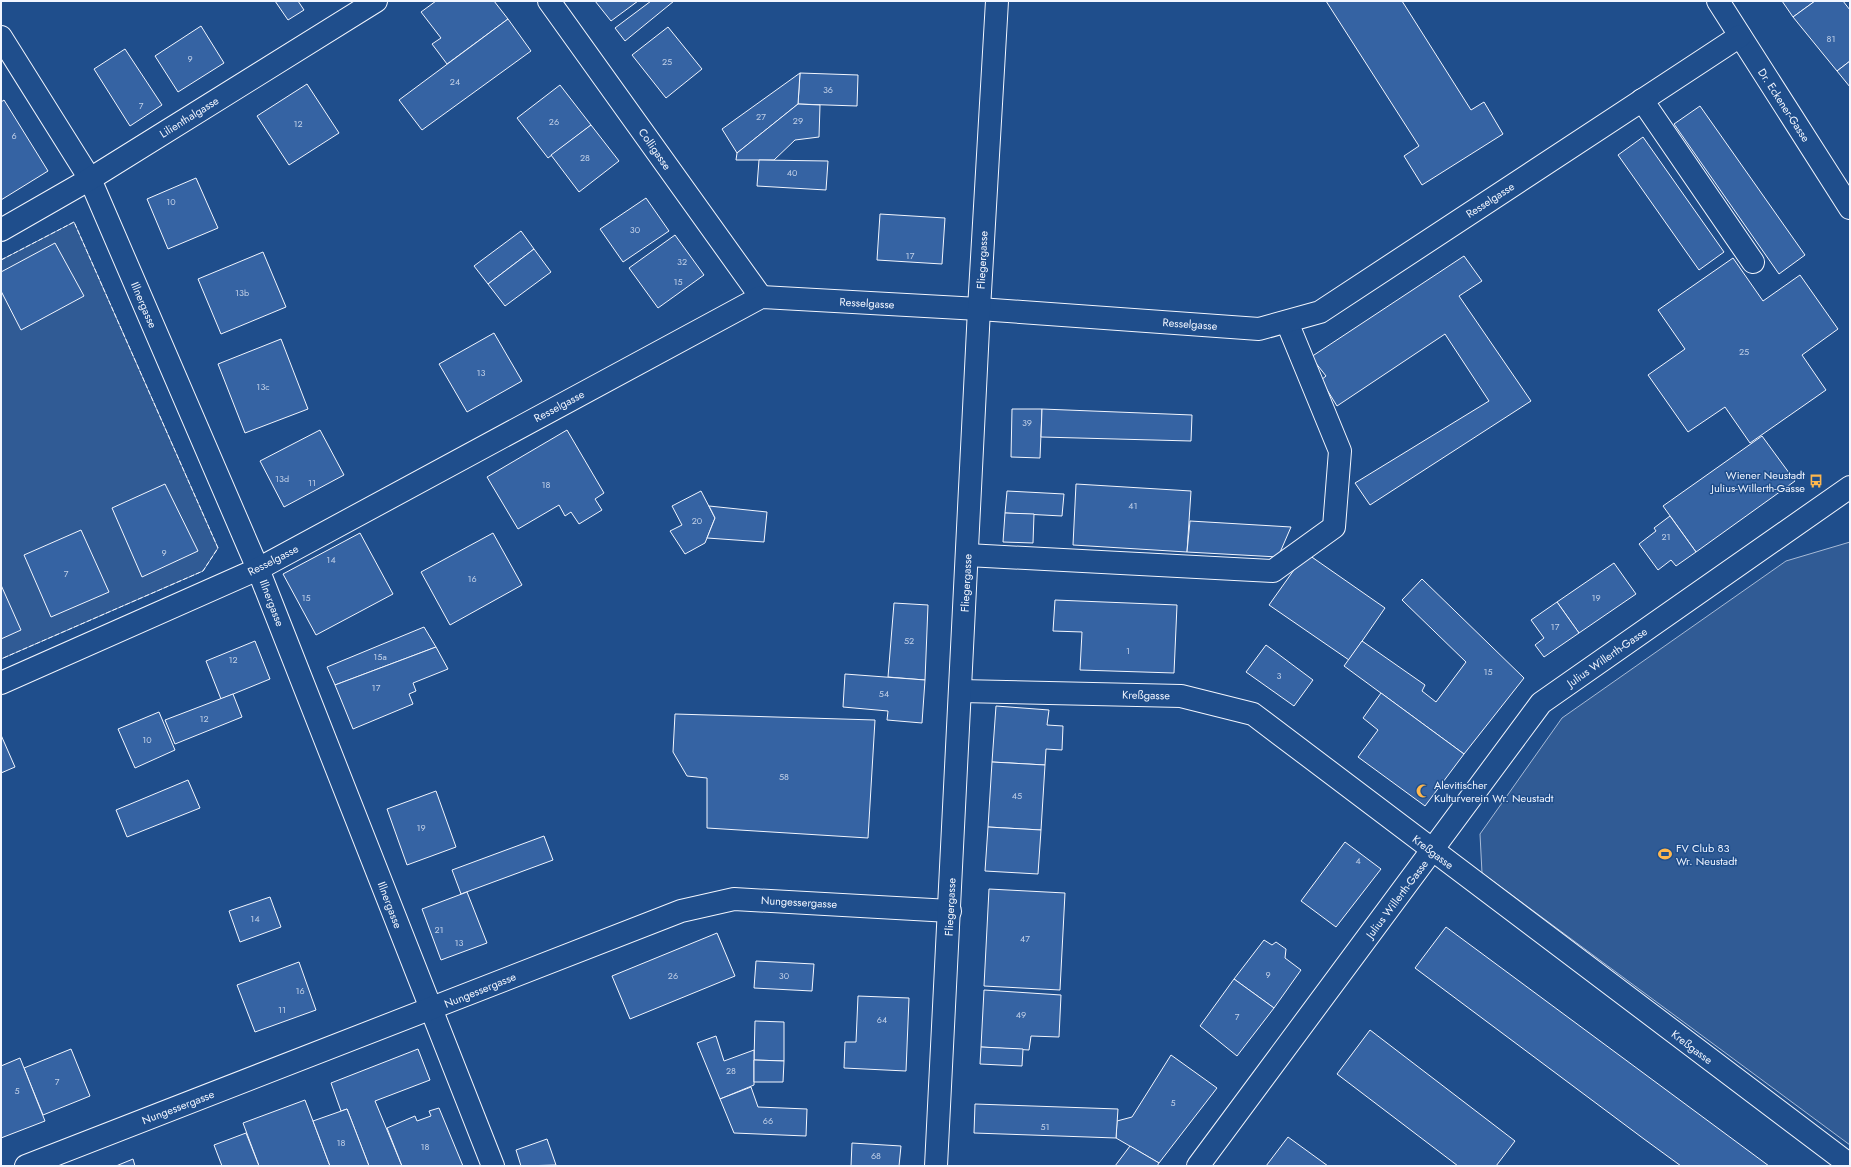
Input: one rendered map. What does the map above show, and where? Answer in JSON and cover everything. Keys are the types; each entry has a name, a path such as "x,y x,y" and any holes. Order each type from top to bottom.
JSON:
{"street":[{"name":"Lilienthalgasse","path":"1,230 90,179 376,1"},
{"name":"Colligasse","path":"549,1 761,298"},
{"name":"Fliegergasse","path":"936,1166 950,911 979,309 997,1"},
{"name":"Dr. Eckener-Gasse","path":"1718,1 1850,208"},
{"name":"Resselgasse","path":"1,683 258,569 761,298 979,309 1260,329 1320,312 1740,36"},
{"name":"Illnergasse","path":"1,37 90,179 258,569 493,1166"},
{"path":"1642,100 1753,262"},
{"path":"967,555 1273,571 1334,527 1340,451 1287,322"},
{"name":"Julius Willerth-Gasse","path":"1198,1166 1433,851 1541,703 1850,487"},
{"name":"Kreßgasse","path":"960,690 1181,696 1253,714 1850,1166"},
{"name":"Nungessergasse","path":"26,1166 681,911 734,898 950,911"}],"shaded area":[{"path":"74,222 218,548 203,571 1,659 1,260"},
{"name":"FV Club 83 Wr. Neustadt","path":"1850,542 1850,1145 1482,873 1480,834 1562,718 1786,561"}],"building":[{"path":"275,1 298,1 304,10 288,20"},
{"path":"436,1 494,1 508,19 447,64 432,44 441,38 421,12"},
{"path":"595,1 638,1 611,21"},
{"path":"651,1 674,1 625,41 615,28"},
{"path":"1326,1 1402,1 1471,110 1484,102 1503,134 1422,185 1404,156 1419,146"},
{"path":"1782,1 1815,1 1793,17"},
{"path":"1815,1 1843,1 1850,10 1850,61 1837,71 1793,17"},
{"path":"508,19 531,51 422,130 399,100"},
{"path":"201,26 224,63 178,92 155,56"},
{"path":"668,27 702,69 666,98 632,55"},
{"path":"125,49 162,105 130,126 94,69"},
{"path":"1850,61 1850,87 1837,71"},
{"path":"800,73 858,75 857,106 798,104"},
{"path":"800,73 798,104 737,153 722,129"},
{"path":"307,84 339,133 289,165 257,116"},
{"path":"560,85 591,125 548,158 517,118"},
{"path":"4,100 48,171 1,200 1,102"},
{"path":"798,104 820,105 819,137 795,140 774,160 736,160 737,153"},
{"path":"1700,106 1805,255 1779,274 1674,124"},
{"path":"591,125 619,161 579,192 551,155"},
{"path":"1643,137 1724,252 1699,270 1618,155"},
{"path":"759,160 828,161 826,190 757,186"},
{"path":"196,178 218,228 168,249 147,199"},
{"path":"646,198 669,231 623,262 600,229"},
{"path":"880,214 945,218 942,264 877,260"},
{"path":"521,231 534,249 488,284 474,266"},
{"path":"675,235 704,275 658,308 629,268"},
{"path":"55,243 84,296 21,330 1,291 1,272"},
{"path":"534,249 551,272 505,306 488,284"},
{"path":"263,252 286,307 221,334 198,279"},
{"path":"1464,256 1482,281 1459,296 1531,401 1370,505 1355,483 1489,401 1445,334 1337,406 1321,380 1326,376 1311,357"},
{"path":"1733,258 1763,301 1800,275 1838,329 1802,355 1826,390 1750,443 1725,407 1688,432 1648,375 1685,349 1658,310"},
{"path":"494,333 522,381 467,412 439,364"},
{"path":"281,339 308,409 245,433 218,364"},
{"path":"1012,409 1042,409 1040,458 1011,457"},
{"path":"1042,409 1192,415 1191,441 1041,437"},
{"path":"320,430 344,475 284,507 260,461"},
{"path":"567,430 604,493 595,499 602,510 579,524 571,512 565,516 559,505 518,529 487,477"},
{"path":"1762,436 1795,481 1696,552 1663,506"},
{"path":"165,484 198,551 142,577 112,508"},
{"path":"1076,484 1191,491 1187,552 1073,545"},
{"path":"701,491 715,518 705,543 685,554 670,531 682,525 672,506"},
{"path":"1007,491 1064,494 1062,516 1005,513"},
{"path":"709,506 767,512 764,542 707,538 715,518"},
{"path":"1005,513 1034,514 1033,543 1003,542"},
{"path":"1670,516 1696,552 1676,566 1671,560 1658,570 1639,544 1656,531 1654,528"},
{"path":"1190,521 1291,527 1278,557 1187,552"},
{"path":"81,530 109,592 51,617 24,555"},
{"path":"360,533 393,594 316,635 283,574"},
{"path":"493,533 522,585 450,625 421,572"},
{"path":"1306,553 1385,608 1349,660 1269,605"},
{"path":"1614,563 1636,594 1579,633 1557,602"},
{"path":"1422,579 1524,678 1464,754 1344,666 1362,641 1425,685 1422,691 1436,702 1466,662 1402,600"},
{"path":"1,585 21,630 1,639"},
{"path":"1055,600 1177,605 1174,673 1080,670 1082,632 1053,631"},
{"path":"1557,602 1579,633 1544,657 1535,645 1544,638 1531,620"},
{"path":"894,603 928,605 925,680 888,677"},
{"path":"424,627 436,647 335,685 327,667"},
{"path":"255,641 270,679 221,699 206,661"},
{"path":"1266,645 1313,680 1294,706 1246,672"},
{"path":"436,647 448,669 413,683 416,691 409,694 413,704 353,729 335,685"},
{"path":"845,674 925,680 922,723 887,720 888,711 843,707"},
{"path":"1381,693 1464,754 1425,806 1358,757 1378,730 1363,718"},
{"path":"233,694 242,717 175,744 165,720"},
{"path":"996,706 1049,710 1047,725 1063,726 1062,750 1046,749 1045,765 992,762"},
{"path":"159,712 175,750 135,768 118,729"},
{"path":"675,714 875,720 868,838 707,828 707,778 687,776 673,752"},
{"path":"1,735 15,767 1,773"},
{"path":"992,762 1045,765 1041,830 988,827"},
{"path":"188,780 200,808 127,837 116,810"},
{"path":"436,791 456,847 407,865 387,809"},
{"path":"988,827 1041,830 1038,874 985,871"},
{"path":"544,836 553,860 461,894 452,870"},
{"path":"1345,842 1381,869 1336,927 1301,901"},
{"path":"989,889 1065,893 1060,990 984,986"},
{"path":"467,892 487,943 441,960 422,909"},
{"path":"270,897 281,927 240,942 229,911"},
{"path":"1446,927 1769,1166 1681,1166 1644,1139 1415,968"},
{"path":"717,933 735,976 630,1019 612,976"},
{"path":"1264,940 1272,945 1276,942 1286,949 1285,958 1301,970 1274,1008 1234,979"},
{"path":"756,961 814,964 812,991 754,988"},
{"path":"299,962 316,1010 255,1032 237,985"},
{"path":"1234,979 1274,1008 1237,1056 1200,1026"},
{"path":"984,990 1061,995 1059,1037 1031,1036 1029,1050 981,1047"},
{"path":"858,996 909,998 906,1071 844,1068 845,1042 856,1042"},
{"path":"755,1021 784,1022 784,1061 754,1060"},
{"path":"1370,1030 1515,1141 1496,1166 1458,1166 1337,1074"},
{"path":"716,1036 724,1061 754,1050 754,1085 720,1099 697,1043"},
{"path":"981,1047 1023,1049 1022,1066 980,1064"},
{"path":"71,1049 90,1096 43,1115 24,1068"},
{"path":"418,1049 430,1080 375,1101 402,1166 369,1166 347,1109 341,1111 331,1083"},
{"path":"1171,1055 1217,1088 1159,1163 1116,1138 1117,1121 1132,1117"},
{"path":"20,1058 45,1121 1,1138 1,1066"},
{"path":"754,1060 784,1061 783,1082 754,1082"},
{"path":"751,1087 758,1107 807,1109 806,1136 734,1133 720,1099"},
{"path":"305,1100 330,1166 259,1166 243,1123"},
{"path":"975,1104 1118,1109 1116,1138 974,1133"},
{"path":"439,1108 463,1166 402,1166 387,1128 415,1116 417,1121 431,1116 429,1111"},
{"path":"347,1109 369,1166 330,1166 313,1121"},
{"path":"246,1133 259,1166 222,1166 214,1145"},
{"path":"1288,1137 1328,1166 1266,1166"},
{"path":"547,1139 556,1165 521,1166 516,1150"},
{"path":"852,1143 901,1146 899,1166 851,1166"},
{"path":"1130,1146 1159,1163 1157,1166 1115,1166"},
{"path":"133,1159 135,1166 116,1166"}],"fence":[{"path":"1,260 74,222 218,548 203,571 1,659"}],"place":[{"name":"Wiener Neustadt Julius-Willerth-Gasse","path":"1816,481"},
{"name":"Alevitischer Kulturverein Wr. Neustadt","path":"1423,791"},
{"name":"FV Club 83 Wr. Neustadt","path":"1665,854"}]}
